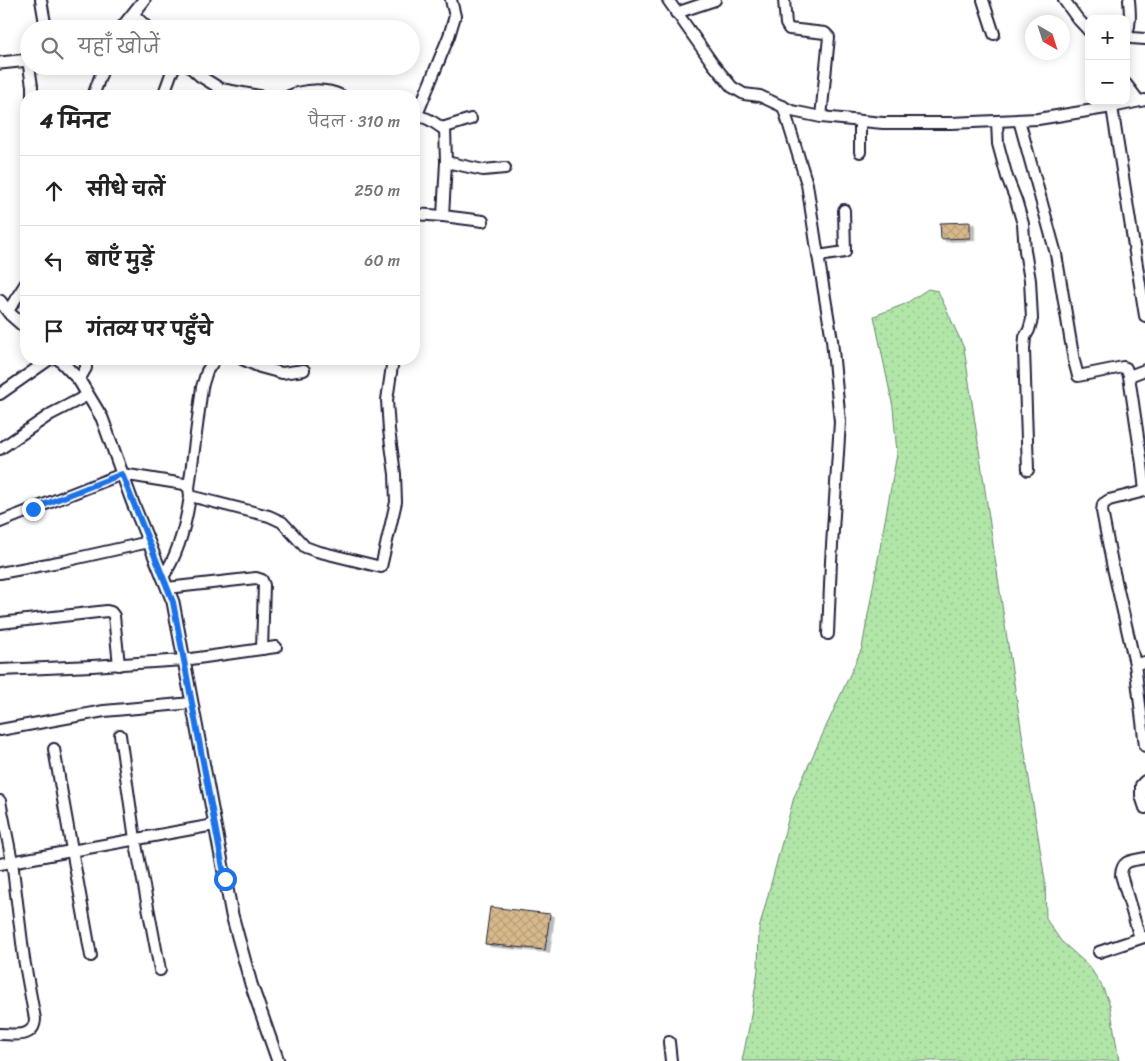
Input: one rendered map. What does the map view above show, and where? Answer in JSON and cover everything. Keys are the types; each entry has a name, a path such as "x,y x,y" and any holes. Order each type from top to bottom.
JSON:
{"street":[{"path":"41,0 44,20"},
{"path":"128,20 144,0"},
{"path":"420,105 449,36 455,16 451,0"},
{"path":"668,0 713,64 732,87 744,94 760,96 792,111 821,117 883,123 951,123 1038,119 1142,100"},
{"path":"676,13 715,0"},
{"path":"784,0 786,24 789,29 825,33 829,37 821,117"},
{"path":"983,0 994,34"},
{"path":"1064,0 1085,27"},
{"path":"1129,0 1131,14 1127,34 1131,38 1145,39"},
{"path":"133,14 139,20"},
{"path":"0,63 20,63"},
{"path":"30,75 32,90"},
{"path":"95,90 101,75"},
{"path":"165,90 171,75"},
{"path":"199,75 212,84 227,90"},
{"path":"212,84 213,90"},
{"path":"1130,88 1142,100"},
{"path":"783,106 808,184 832,340 840,422 828,634"},
{"path":"1112,107 1145,316"},
{"path":"420,116 429,119 442,128 471,119"},
{"path":"1019,120 1056,254 1078,376 1123,367 1126,368 1129,376 1145,492 1109,500 1103,504 1102,511 1113,568 1140,663 1145,746"},
{"path":"860,121 860,152"},
{"path":"997,121 998,144 1023,224 1030,280 1032,319 1025,337 1024,349 1028,470"},
{"path":"443,216 446,162 445,128"},
{"path":"446,162 483,170 504,168"},
{"path":"818,256 845,252 844,210"},
{"path":"420,214 483,221"},
{"path":"8,311 20,292"},
{"path":"0,301 20,322"},
{"path":"0,394 41,365"},
{"path":"65,365 79,380 102,418 148,542 173,602 234,924 251,984 278,1061"},
{"path":"79,380 87,365"},
{"path":"165,583 182,537 190,492 202,387 211,365"},
{"path":"256,365 282,373 304,370"},
{"path":"0,522 122,474 184,484 190,492 269,516 282,522 305,546 316,551 381,566 396,502 396,474 388,430 387,400 392,365"},
{"path":"1129,376 1145,370"},
{"path":"0,449 51,414 88,395"},
{"path":"0,572 64,561 148,542"},
{"path":"165,583 256,578 262,580 264,585 262,649"},
{"path":"0,623 111,612 114,616 119,665"},
{"path":"0,670 184,660 276,647"},
{"path":"0,730 104,711 192,703"},
{"path":"120,735 135,839 160,970"},
{"path":"54,749 91,956"},
{"path":"1145,781 1141,785 1140,790 1145,808"},
{"path":"0,801 12,862 24,959 35,1019 35,1026 31,1031 24,1034 0,1034"},
{"path":"0,864 214,825"},
{"path":"1099,952 1142,937 1121,875 1123,865 1127,862 1145,858"},
{"path":"669,1042 671,1061"}],"green space":[{"path":"928,289 938,291 964,348 1045,880 1046,919 1061,941 1089,966 1102,986 1110,1005 1119,1061 742,1061 758,970 759,929 794,797 862,648 897,454 893,407 874,316 905,304"}],"building":[{"path":"970,222 970,238 941,239 940,223"},
{"path":"490,907 550,914 545,950 485,944"}],"route":[{"path":"33,509 122,474 173,602 225,879"}]}
